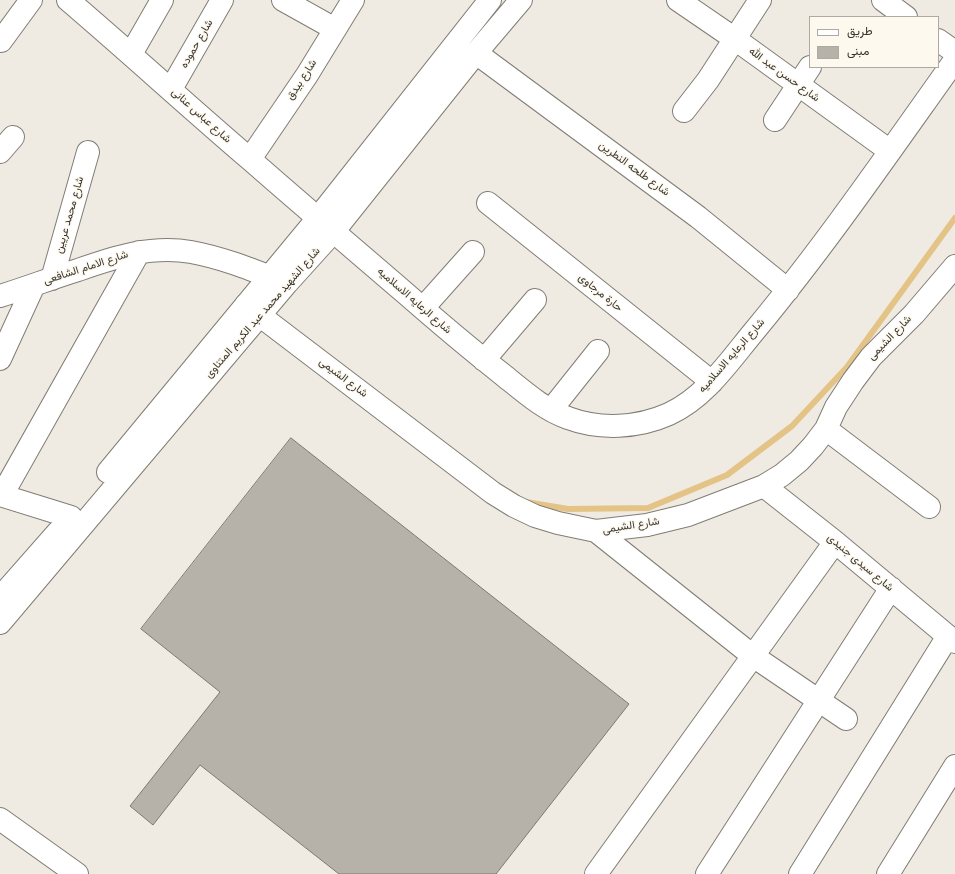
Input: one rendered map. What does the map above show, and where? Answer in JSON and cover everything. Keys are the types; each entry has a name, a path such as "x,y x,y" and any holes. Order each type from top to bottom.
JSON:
{"street":[{"path":"1,41 31,0"},
{"name":"شارع عباس عنانى","path":"68,0 90,7 131,54 326,224"},
{"path":"131,54 162,0"},
{"name":"شارع حموده","path":"171,89 222,0"},
{"path":"283,0 335,29"},
{"name":"شارع بيدق","path":"250,159 307,75 353,0"},
{"name":"شارع الشهيد محمد عبد الكريم المتناوى","path":"326,224 490,0"},
{"name":"شارع الشهيد محمد عبد الكريم المتناوى","path":"0,598 25,582 278,280 522,0"},
{"name":"شارع حسن عبد الله","path":"678,0 735,39 890,151"},
{"path":"684,111 708,80 760,0"},
{"path":"883,0 905,16"},
{"path":"939,41 955,52"},
{"name":"شارع طلحه النطرين","path":"476,53 698,217 788,290"},
{"name":"شارع الرعايه الاسلاميه","path":"326,224 484,360 551,410 568,418 594,425 620,426 645,422 670,413 692,400 712,382 788,290 955,60"},
{"path":"775,120 809,68"},
{"name":"شارع محمد عريين","path":"0,359 43,282 88,152"},
{"name":"حارة مرجاوى","path":"488,203 712,382"},
{"name":"شارع الامام الشافعى","path":"0,296 109,259 138,252 158,250 190,252 220,258 278,280"},
{"path":"72,517 1,495 138,252"},
{"path":"422,308 473,252"},
{"name":"شارع الشيمى","path":"253,310 493,493 514,506 535,516 558,523 596,531 647,525 688,515 764,486 782,475 799,461 826,429 836,407 871,357 914,314 955,266"},
{"path":"484,360 536,300"},
{"name":"شارع الشهيد محمد عبد الكريم المتناوى","path":"0,623 25,582 72,517 253,310"},
{"path":"551,410 598,351"},
{"path":"826,429 929,507"},
{"name":"شارع سيدى جنيدى","path":"764,486 835,542 951,639"},
{"path":"596,531 753,656 846,719"},
{"path":"596,874 835,542"},
{"path":"707,874 891,588"},
{"path":"800,874 951,639"},
{"path":"888,874 955,766"},
{"path":"0,819 77,874"}],"building":[{"path":"291,438 629,704 496,874 339,874 200,765 153,825 130,806 220,692 141,629"}],"waterway":[{"path":"526,502 568,509 648,508 727,475 792,426 847,367 955,218"}]}
